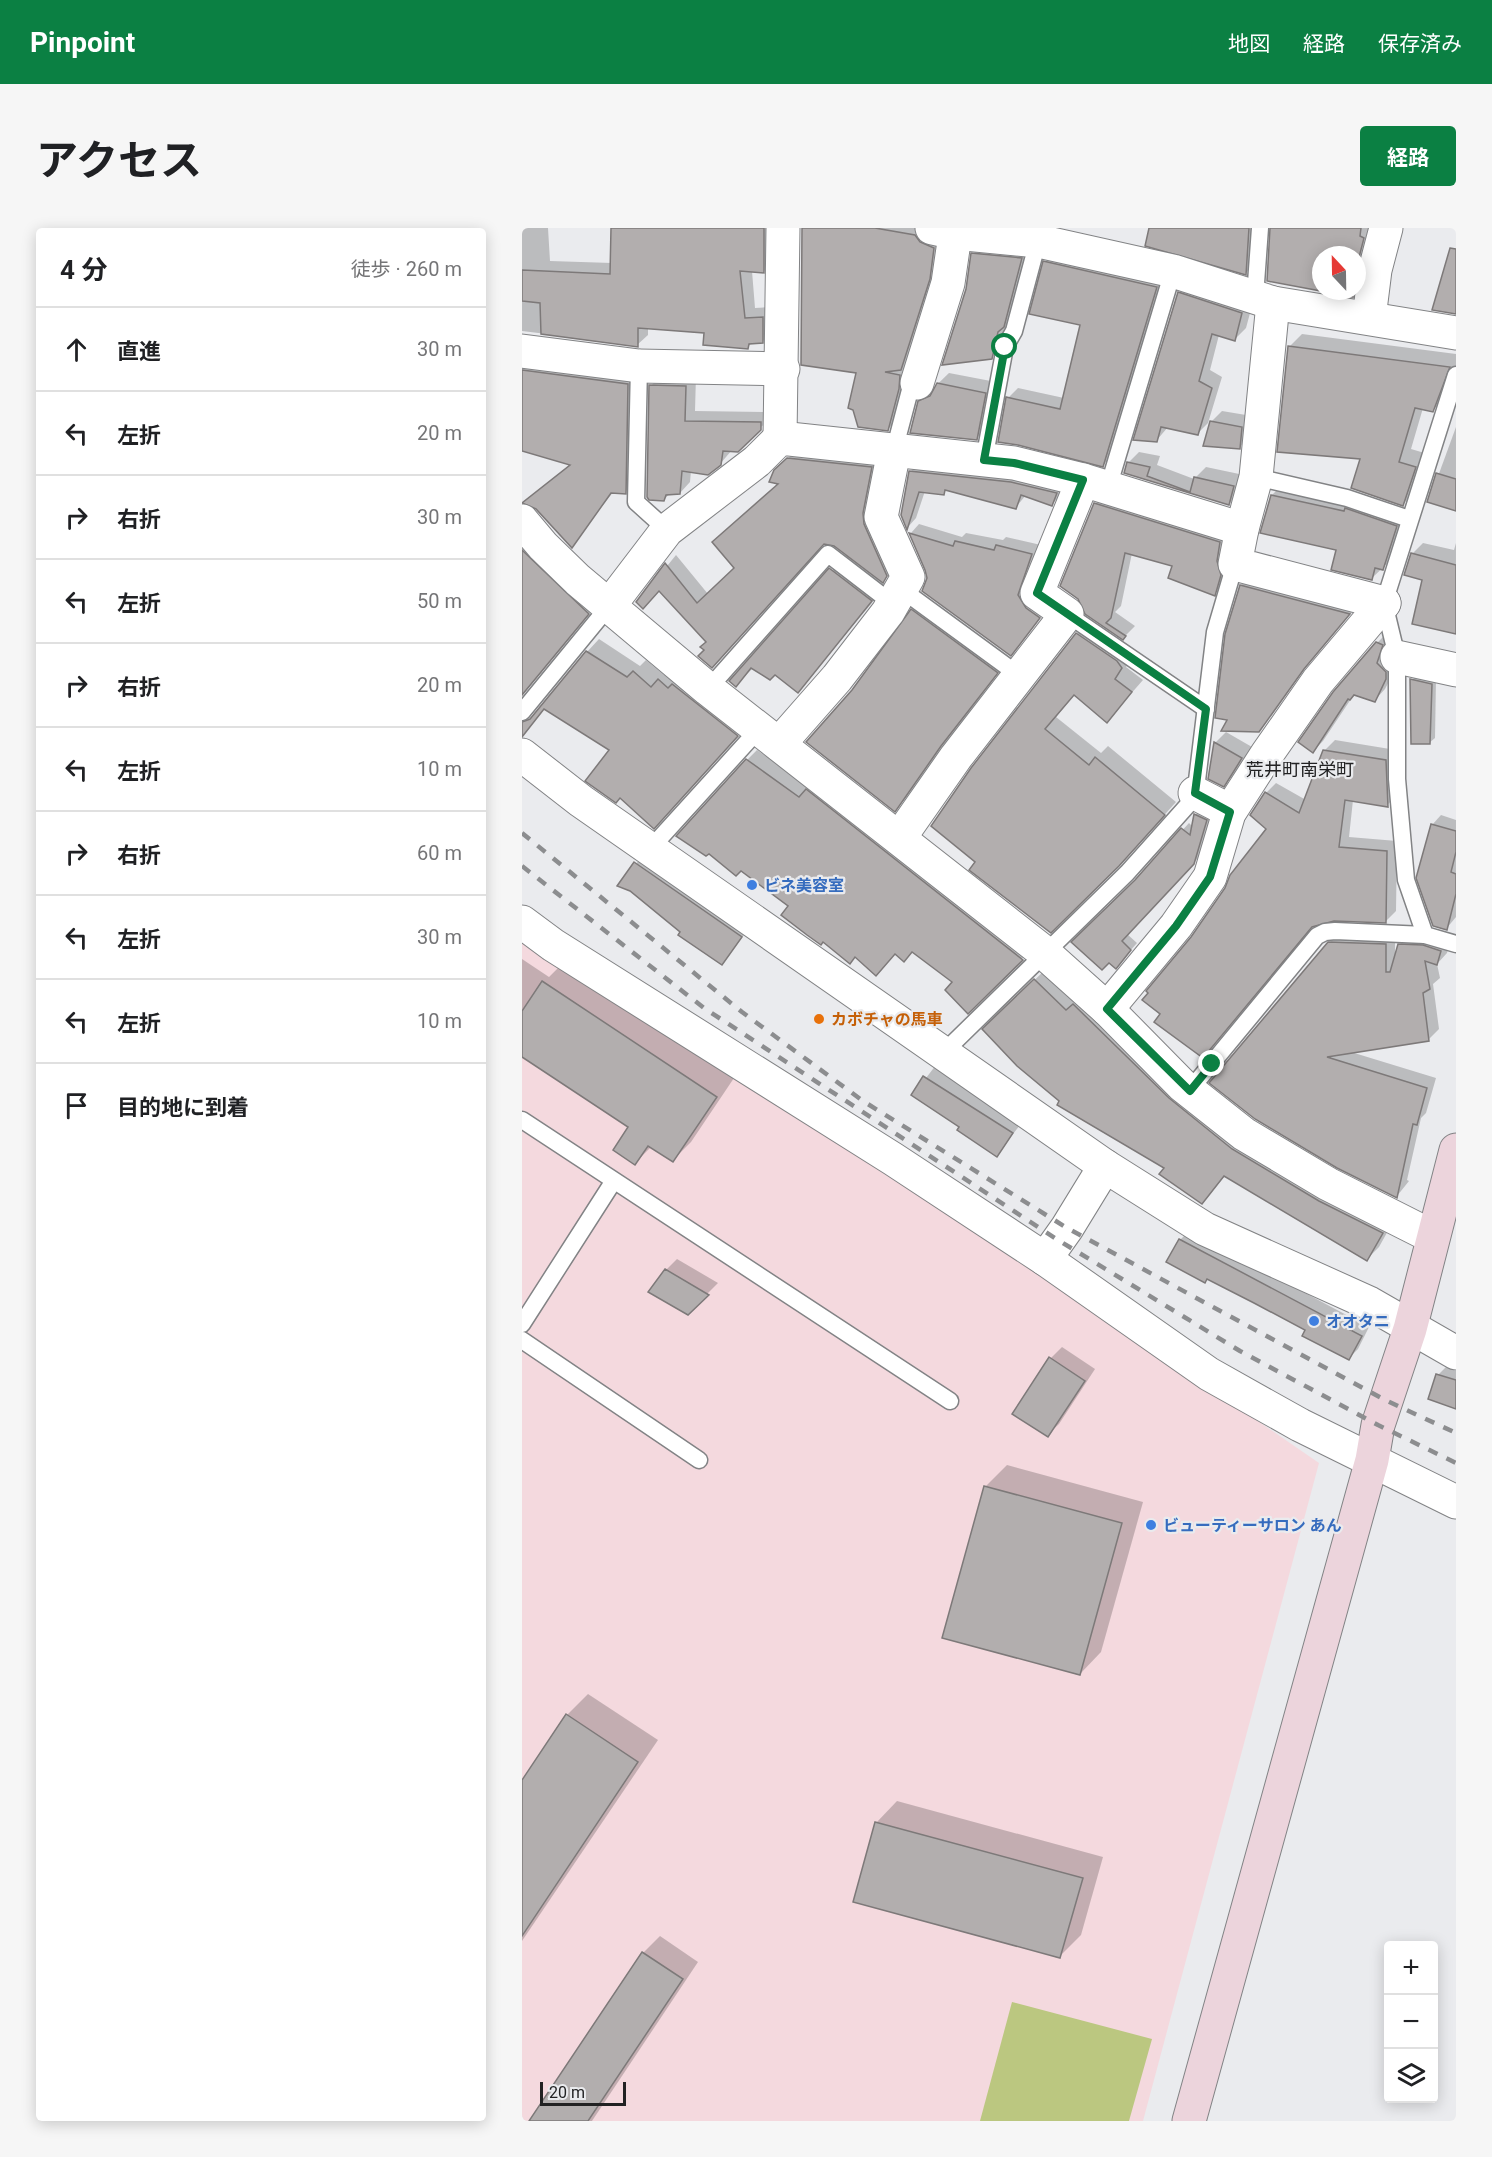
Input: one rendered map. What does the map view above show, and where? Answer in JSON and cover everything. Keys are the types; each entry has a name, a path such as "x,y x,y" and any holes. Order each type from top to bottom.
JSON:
{"street":[{"path":"609,606 667,530 757,461 780,438 783,369 781,277 783,228"},
{"path":"1369,318 1375,270 1386,228"},
{"path":"917,383 948,283 948,230 1040,235 1173,271 1264,300 1456,333"},
{"path":"1107,1009 1176,926 1210,877 1230,812 1267,753 1318,681 1384,603 1235,564 1256,477 1264,300"},
{"path":"522,351 639,366 783,369"},
{"path":"780,438 1014,463 1096,484 1242,529"},
{"path":"769,736 837,678 897,596 908,577 881,517 894,451"},
{"path":"900,837 956,757 1067,614 1037,593 1096,484"},
{"path":"522,521 543,546 609,606 708,689 900,837 1046,954 1107,1009 1190,1091 1244,1134 1328,1184 1442,1229"},
{"path":"1397,657 1456,670"},
{"path":"522,755 650,849 1105,1166 1205,1228 1369,1304 1456,1353"},
{"path":"1195,793 1230,812"},
{"path":"522,922 554,945 1045,1259 1209,1374 1371,1460 1456,1502"},
{"path":"1189,2121 1371,1460 1385,1400 1442,1229 1456,1150"},
{"path":"1045,1259 1105,1166"}],"lane":[{"path":"1260,228 1264,300"},
{"path":"984,460 1005,347 1014,331 1040,235"},
{"path":"1096,484 1173,271"},
{"path":"639,366 635,444 636,502 667,530"},
{"path":"1425,935 1406,880 1397,779 1397,657 1384,603 1456,375"},
{"path":"894,451 910,390 917,383"},
{"path":"1256,477 1347,498 1409,519"},
{"path":"708,689 828,554 1020,676"},
{"path":"943,1053 1046,954 1178,818 1195,793 1215,632 1235,564"},
{"path":"522,712 609,606"},
{"path":"1067,614 1206,709"},
{"path":"650,849 769,736"},
{"path":"1190,1091 1317,936 1335,931 1425,935 1456,944"},
{"path":"522,1120 613,1182 950,1401"},
{"path":"522,1324 613,1182"},
{"path":"522,1340 699,1460"}],"shaded area":[{"path":"522,936 1018,1256 1319,1463 1143,2121 522,2121"}],"green space":[{"path":"1012,2002 1152,2039 1129,2121 980,2121"}],"building":[{"path":"611,228 764,228 764,273 740,271 745,318 763,317 763,343 749,344 748,349 703,345 704,333 638,328 638,347 541,334 540,303 522,301 522,270 610,274"},
{"path":"802,228 875,228 915,235 920,242 934,248 930,279 901,370 885,372 900,375 899,389 888,431 858,427 853,410 848,408 856,373 801,365"},
{"path":"1149,228 1249,228 1246,275 1145,246"},
{"path":"1270,228 1361,228 1360,236 1364,238 1362,246 1312,246 1312,289 1267,281"},
{"path":"1450,248 1456,249 1456,314 1432,310"},
{"path":"971,253 1022,258 1004,327 998,332 992,359 942,365 966,289"},
{"path":"1043,261 1157,287 1103,467 998,442 1006,397 1060,409 1080,325 1029,314"},
{"path":"1178,292 1242,313 1235,341 1212,334 1199,381 1212,388 1198,435 1161,427 1157,442 1133,440"},
{"path":"1288,346 1450,367 1433,412 1415,408 1399,462 1416,467 1403,506 1351,488 1360,459 1277,452"},
{"path":"522,370 628,384 626,494 611,493 572,548 536,509 522,503 570,465 522,451"},
{"path":"937,383 986,393 977,440 910,433 918,401 930,396"},
{"path":"649,385 686,386 685,421 761,422 761,430 738,452 723,451 721,465 708,475 682,471 680,494 666,495 664,501 649,500 647,497"},
{"path":"1210,421 1242,427 1240,449 1203,446"},
{"path":"787,458 872,467 863,513 864,524 887,576 883,583 834,546 824,544 712,668 698,656 704,650 700,647 706,642 659,591 643,609 636,602 665,563 697,603 734,568 712,542 778,484 769,482 774,470"},
{"path":"1127,462 1150,467 1147,476 1190,492 1194,477 1234,486 1229,505 1124,473"},
{"path":"909,471 1011,482 1057,493 1052,506 1021,495 1016,509 945,490 944,495 919,492 907,530 901,515"},
{"path":"1436,473 1456,479 1456,511 1427,502"},
{"path":"1271,495 1344,511 1345,508 1397,526 1383,570 1375,568 1372,580 1331,570 1336,550 1260,533"},
{"path":"1094,503 1220,542 1217,561 1221,575 1215,596 1168,578 1172,566 1125,553 1111,618 1106,623 1126,636 1123,640 1085,614 1078,599 1060,586"},
{"path":"909,533 953,546 955,541 994,550 996,545 1032,554 1018,595 1026,608 1040,618 1011,656 922,591 927,578"},
{"path":"522,550 589,614 522,695"},
{"path":"1411,553 1456,565 1456,634 1412,624 1422,580 1404,575"},
{"path":"829,568 872,601 798,693 775,675 770,680 751,668 736,687 729,681"},
{"path":"1240,585 1350,614 1304,669 1259,732 1221,731 1227,720 1215,718 1225,634"},
{"path":"911,609 998,673 941,746 895,812 806,742 852,690"},
{"path":"1076,633 1117,661 1122,668 1115,679 1132,692 1107,723 1074,695 1045,729 1089,765 1095,757 1165,815 1119,866 1051,933 969,870 975,862 931,826 971,768"},
{"path":"1376,642 1383,645 1377,663 1386,672 1386,679 1375,702 1354,695 1350,700 1348,699 1313,753 1298,742 1333,692"},
{"path":"586,651 627,677 633,671 651,687 658,679 668,688 672,684 738,736 654,829 620,798 616,803 585,781 609,750 544,709 522,737 522,722 530,719"},
{"path":"1410,679 1432,684 1430,744 1411,744"},
{"path":"1214,742 1242,758 1224,787 1208,779"},
{"path":"1323,750 1386,760 1388,807 1345,800 1339,847 1387,851 1386,923 1334,921 1312,927 1203,1058 1154,1022 1160,1014 1142,1000 1148,993 1146,991 1191,937 1225,888 1230,875 1266,829 1250,815 1265,792 1299,813"},
{"path":"746,759 799,797 806,789 1023,960 968,1014 945,990 952,982 912,952 904,962 895,954 876,976 855,957 850,964 823,942 821,945 807,935 781,915 788,906 741,871 736,876 709,854 706,856 676,836"},
{"path":"1194,814 1207,820 1194,864 1122,941 1131,950 1116,969 1109,963 1102,970 1071,942 1135,880 1181,828 1190,835"},
{"path":"1431,824 1456,831 1456,852 1451,872 1456,874 1456,894 1447,930 1433,926 1416,878"},
{"path":"634,862 742,937 722,965 678,935 680,932 630,891 617,886"},
{"path":"1328,942 1386,944 1386,972 1390,972 1398,944 1423,945 1441,951 1437,965 1425,961 1430,989 1423,993 1429,1041 1327,1057 1427,1088 1417,1125 1413,1124 1397,1198 1337,1168 1255,1119 1209,1083"},
{"path":"1034,979 1066,1010 1073,1004 1169,1098 1232,1149 1319,1201 1383,1233 1367,1261 1224,1176 1202,1204 1159,1174 1164,1168 1057,1105 1059,1101 1017,1066 982,1029"},
{"path":"542,981 717,1097 673,1162 648,1146 635,1165 613,1150 628,1127 522,1057 522,1011"},
{"path":"923,1076 1013,1133 997,1157 957,1130 959,1127 911,1095"},
{"path":"1179,1239 1362,1336 1349,1360 1302,1336 1305,1330 1207,1279 1205,1283 1166,1262"},
{"path":"665,1269 709,1295 688,1315 648,1292"},
{"path":"1049,1357 1085,1381 1048,1437 1012,1414"},
{"path":"1436,1374 1456,1380 1456,1409 1428,1399"},
{"path":"984,1486 1122,1523 1080,1675 942,1638"},
{"path":"566,1714 638,1762 522,1936 522,1780"},
{"path":"875,1822 1083,1878 1060,1958 853,1902"},
{"path":"642,1952 683,1979 588,2121 529,2121"}],"railway":[{"path":"522,833 742,1012 863,1101 1067,1228 1385,1400 1456,1433"},
{"path":"522,866 704,1008 1058,1240 1240,1351 1378,1425 1456,1463"}],"place":[{"name":"ビネ美容室","path":"752,885"},
{"name":"カボチャの馬車","path":"819,1019"},
{"name":"オオタニ","path":"1314,1321"},
{"name":"ビューティーサロン あん","path":"1151,1525"}],"district":[{"name":"荒井町南栄町","path":"1300,769"}],"route":[{"path":"1005,347 984,460 1014,463 1083,480 1037,593 1206,709 1195,793 1230,812 1210,877 1176,926 1107,1009 1190,1091 1212,1064"}]}
